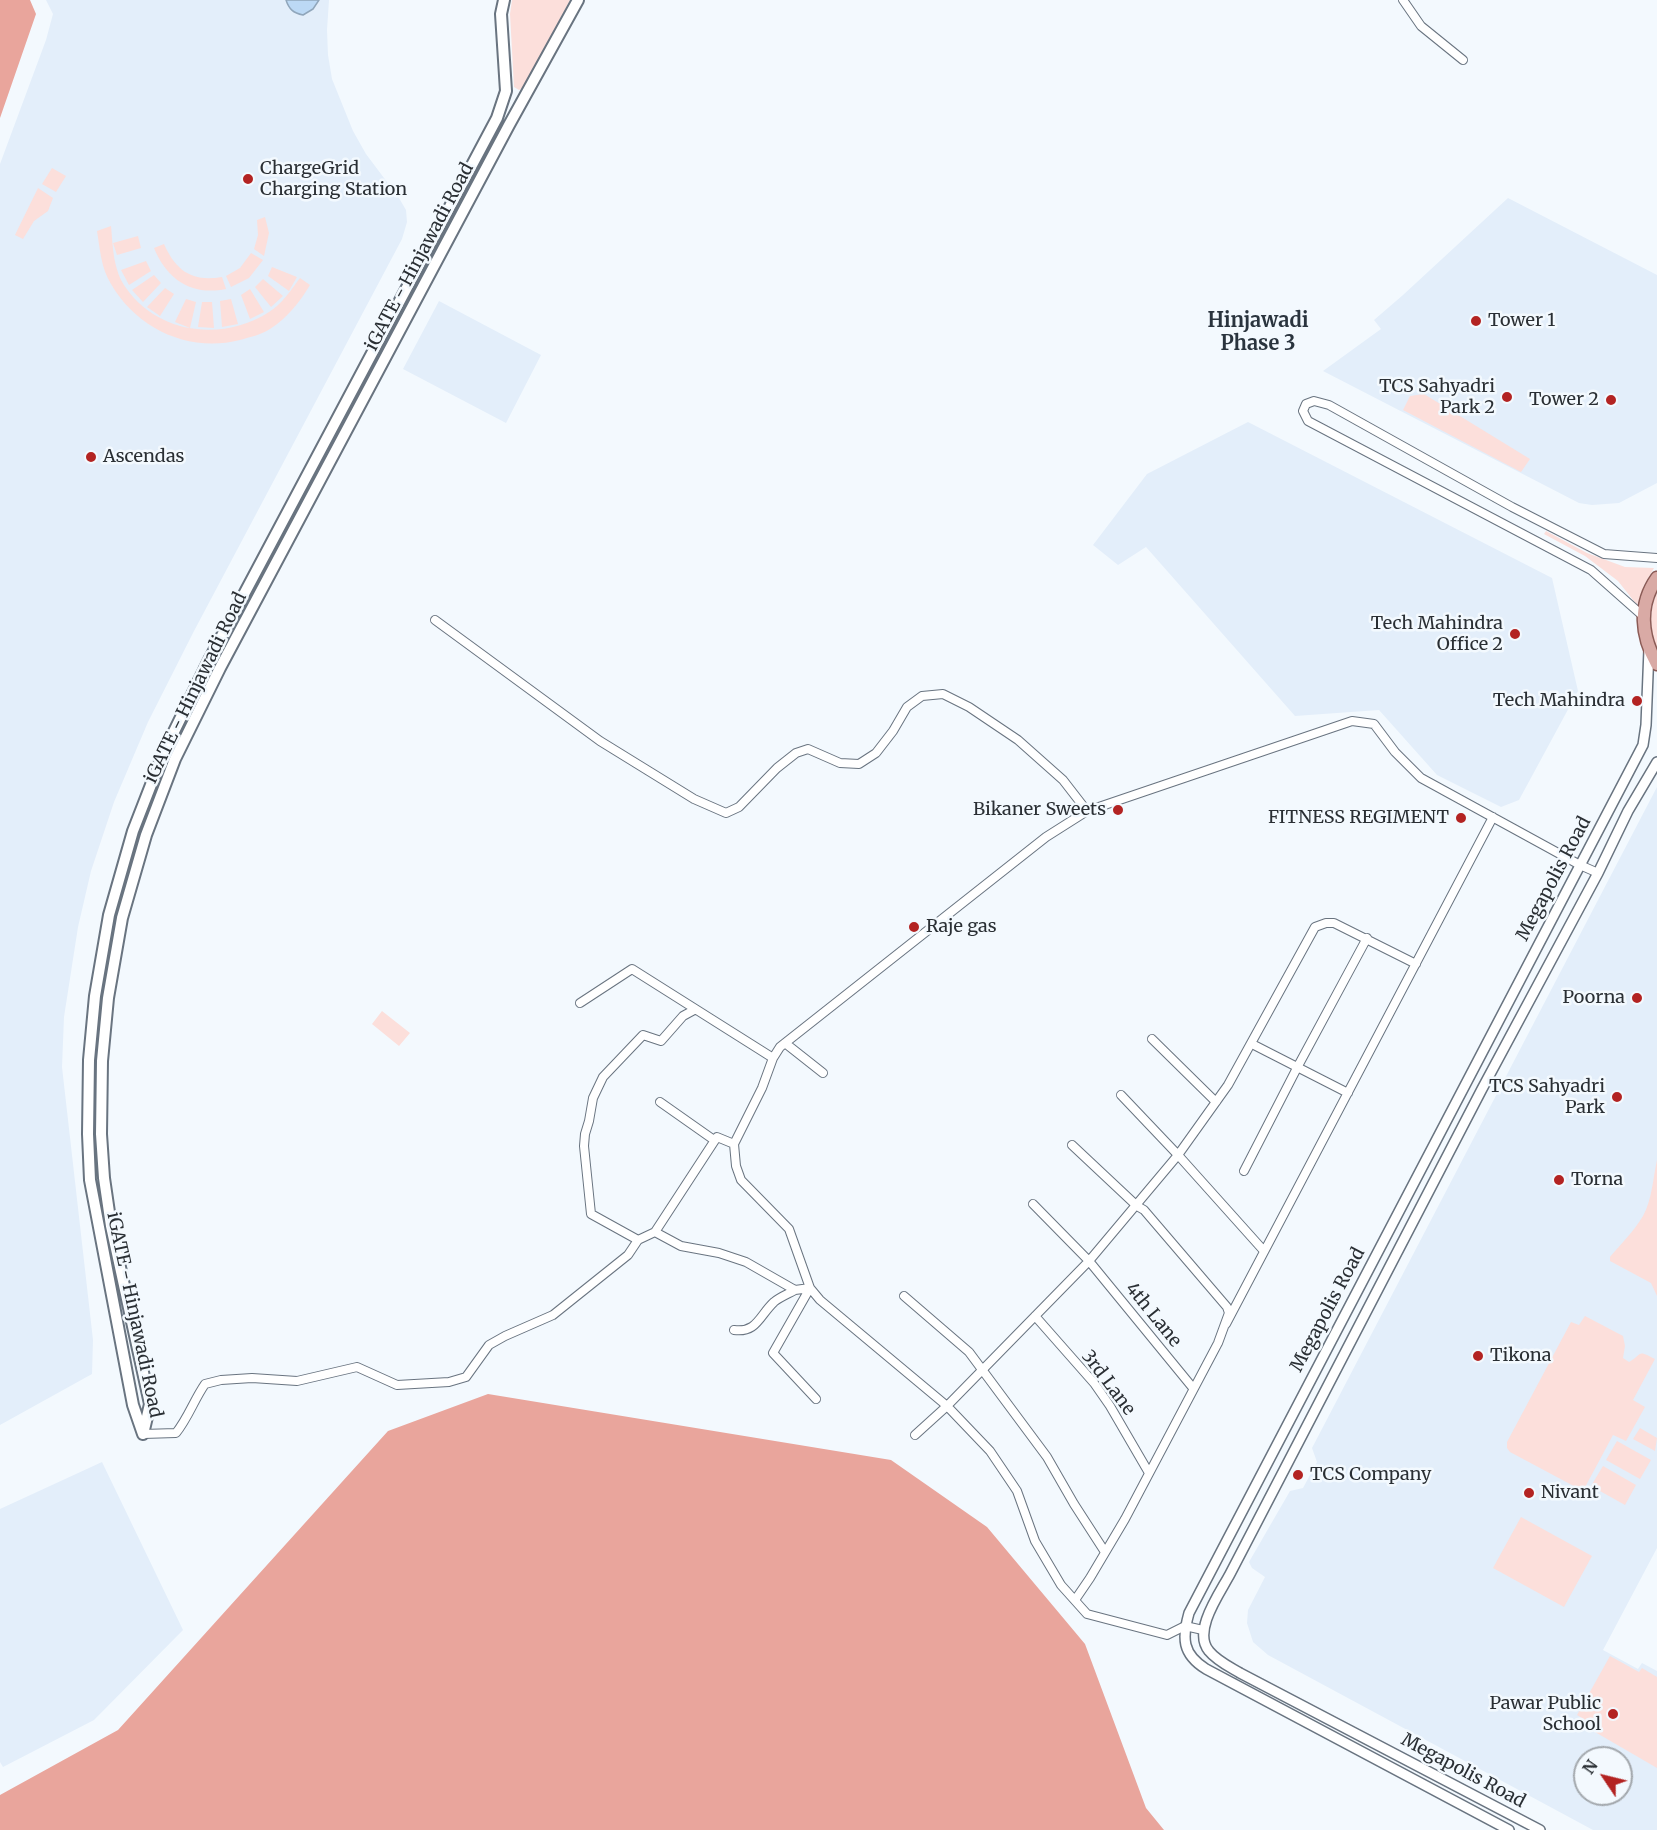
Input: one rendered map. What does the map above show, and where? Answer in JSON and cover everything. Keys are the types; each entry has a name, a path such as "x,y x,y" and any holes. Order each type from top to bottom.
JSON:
{"main road":[{"name":"iGATE - Hinjawadi Road","path":"143,1434 133,1406 90,1180 89,1060 95,996 108,915 138,820 163,754 208,662 497,118 506,91 501,14 504,0"},
{"name":"iGATE - Hinjawadi Road","path":"143,1434 150,1404 111,1227 101,1134 102,1061 108,998 122,918 146,835 175,759 220,668 578,0"},
{"path":"506,91 523,101"},
{"path":"1657,578 1646,600 1643,616 1644,633 1657,664"},
{"path":"90,1180 104,1178"}],"street":[{"path":"1403,0 1421,26 1463,60"},
{"path":"1643,616 1591,570 1308,421 1303,411 1306,404 1314,400 1329,405 1512,507 1604,554 1657,558"},
{"path":"435,620 600,741 694,799 726,813 739,807 777,768 796,753 808,750 840,763 859,764 876,753 893,731 907,707 922,696 943,694 969,707 1018,740 1063,780 1088,811"},
{"name":"Megapolis Road","path":"1509,1830 1206,1670 1197,1664 1187,1650 1185,1626 1189,1613 1643,745 1649,649"},
{"path":"1203,1630 1185,1626 1167,1635 1087,1614 1061,1585 1035,1541 1017,1491 990,1451 947,1406 820,1300 810,1288 789,1229 741,1180 736,1166 734,1144 762,1088 773,1058 785,1043 1046,837 1088,811 1352,721 1374,724 1395,752 1421,778 1598,873"},
{"name":"Megapolis Road","path":"1540,1830 1240,1673 1208,1650 1203,1639 1203,1630 1210,1611 1482,1089 1598,873 1628,811 1657,762"},
{"path":"1075,1600 1149,1473 1493,817"},
{"path":"915,1435 947,1406 1089,1261 1178,1155 1216,1102 1252,1044 1316,927 1334,923 1416,964"},
{"path":"1244,1171 1366,938"},
{"path":"580,1003 632,969 773,1058"},
{"path":"638,1240 591,1214 584,1146 593,1098 603,1077 643,1035 661,1041 683,1017 694,1010"},
{"path":"1152,1039 1216,1102"},
{"path":"785,1043 824,1073"},
{"path":"1252,1044 1348,1093"},
{"path":"1121,1095 1264,1251"},
{"path":"660,1102 714,1140"},
{"path":"143,1434 176,1433 185,1422 205,1384 221,1380 252,1378 297,1381 357,1367 397,1385 449,1382 466,1377 489,1345 553,1315 628,1255 638,1240 655,1232 717,1137 734,1144"},
{"path":"1072,1145 1144,1210 1227,1307 1229,1313 1226,1324"},
{"name":"4th Lane","path":"1033,1204 1089,1261 1193,1388"},
{"path":"655,1232 681,1246 719,1253 747,1262 795,1290"},
{"path":"734,1330 751,1329 776,1301 795,1290 810,1288"},
{"path":"810,1288 772,1353 816,1399"},
{"path":"904,1296 969,1352 1047,1457 1105,1552"},
{"name":"3rd Lane","path":"1035,1317 1094,1383 1149,1473"}],"shaded area":[{"path":"0,0 30,0 36,14 0,118"},
{"name":"Ascendas","path":"46,0 329,0 327,30 332,79 353,131 366,154 399,198 406,210 407,222 402,239 148,722 114,802 91,871 78,927 64,1017 62,1067 93,1340 92,1374 0,1425 0,164 46,40 53,14"},
{"path":"512,0 570,0 524,87 519,90 514,87 510,14"},
{"path":"52,168 66,176 56,192 42,184"},
{"path":"38,188 53,198 48,211 34,221 23,239 15,235"},
{"path":"1508,198 1657,275 1657,483 1619,503 1592,505 1579,503 1323,371 1381,329 1374,320"},
{"path":"265,217 269,233 264,256 254,249 258,235 257,220"},
{"path":"111,226 116,266 126,288 139,303 155,315 173,324 212,330 232,327 251,321 274,309 300,278 310,285 287,315 263,333 221,343 184,340 166,334 135,314 111,284 103,265 97,231"},
{"path":"138,236 141,248 117,255 113,243"},
{"path":"164,244 180,268 202,278 222,277 226,289 202,290 182,283 166,269 159,259 154,248"},
{"path":"251,253 263,260 249,278 231,287 226,276 240,268"},
{"path":"146,261 151,271 129,285 121,270"},
{"path":"272,267 297,277 289,291 268,276"},
{"path":"154,275 161,283 143,302 132,290"},
{"path":"263,279 283,296 271,307 255,287"},
{"path":"165,288 174,294 160,316 147,307"},
{"path":"250,289 264,312 250,319 241,295"},
{"path":"186,299 196,302 190,328 175,322"},
{"path":"231,299 238,324 222,327 220,301"},
{"path":"439,301 541,355 506,423 403,369"},
{"path":"202,302 212,302 214,328 198,327"},
{"path":"1424,394 1530,459 1521,472 1403,410 1410,396"},
{"path":"1248,422 1552,578 1578,691 1519,800 1501,807 1437,775 1379,710 1295,716 1146,547 1118,565 1093,545 1147,474"},
{"path":"1546,531 1587,553 1625,567 1654,568 1644,585 1637,605 1618,581 1585,556 1544,534"},
{"path":"1657,593 1657,648 1652,634 1651,620 1652,607"},
{"name":"TCS Sahyadri Park","path":"1657,787 1657,1548 1603,1650 1638,1669 1642,1663 1657,1671 1657,1830 1593,1830 1268,1655 1253,1642 1247,1623 1248,1610 1265,1577 1252,1568 1249,1562 1290,1491 1303,1488 1317,1462 1312,1448"},
{"path":"382,1011 410,1033 399,1046 372,1024"},
{"path":"1657,1160 1657,1296 1651,1283 1610,1261 1610,1257 1632,1232 1646,1210"},
{"path":"1585,1316 1623,1336 1625,1346 1623,1358 1629,1362 1642,1353 1655,1359 1633,1400 1645,1407 1626,1441 1613,1435 1583,1491 1510,1452 1507,1442 1571,1322 1579,1325"},
{"path":"488,1394 891,1460 987,1527 1085,1644 1146,1808 1164,1830 0,1830 0,1795 118,1730 388,1431"},
{"path":"1640,1428 1657,1438 1655,1451 1633,1439"},
{"path":"1617,1441 1651,1460 1640,1479 1606,1460"},
{"path":"102,1462 183,1630 94,1720 3,1767 0,1762 0,1509"},
{"path":"1603,1466 1636,1485 1625,1505 1591,1486"},
{"path":"1521,1517 1592,1556 1564,1607 1493,1568"},
{"path":"1610,1656 1639,1672 1642,1668 1657,1677 1657,1768 1633,1754 1633,1746 1619,1746 1583,1725 1585,1720 1577,1715"}],"water":[{"path":"286,0 319,0 313,9 303,15 292,10"}],"place":[{"name":"ChargeGrid Charging Station","path":"248,179"},
{"name":"Tower 1","path":"1476,321"},
{"name":"TCS Sahyadri Park 2","path":"1507,397"},
{"name":"Tower 2","path":"1611,400"},
{"name":"Ascendas","path":"91,457"},
{"name":"Tech Mahindra Office 2","path":"1515,634"},
{"name":"Tech Mahindra","path":"1637,701"},
{"name":"Bikaner Sweets","path":"1118,810"},
{"name":"FITNESS REGIMENT","path":"1461,818"},
{"name":"Raje gas","path":"914,927"},
{"name":"Poorna","path":"1637,998"},
{"name":"TCS Sahyadri Park","path":"1617,1097"},
{"name":"Torna","path":"1559,1180"},
{"name":"Tikona","path":"1478,1356"},
{"name":"TCS Company","path":"1298,1475"},
{"name":"Nivant","path":"1529,1493"},
{"name":"Pawar Public School","path":"1613,1714"}],"district":[{"name":"Hinjawadi Phase 3","path":"1258,332"}]}
